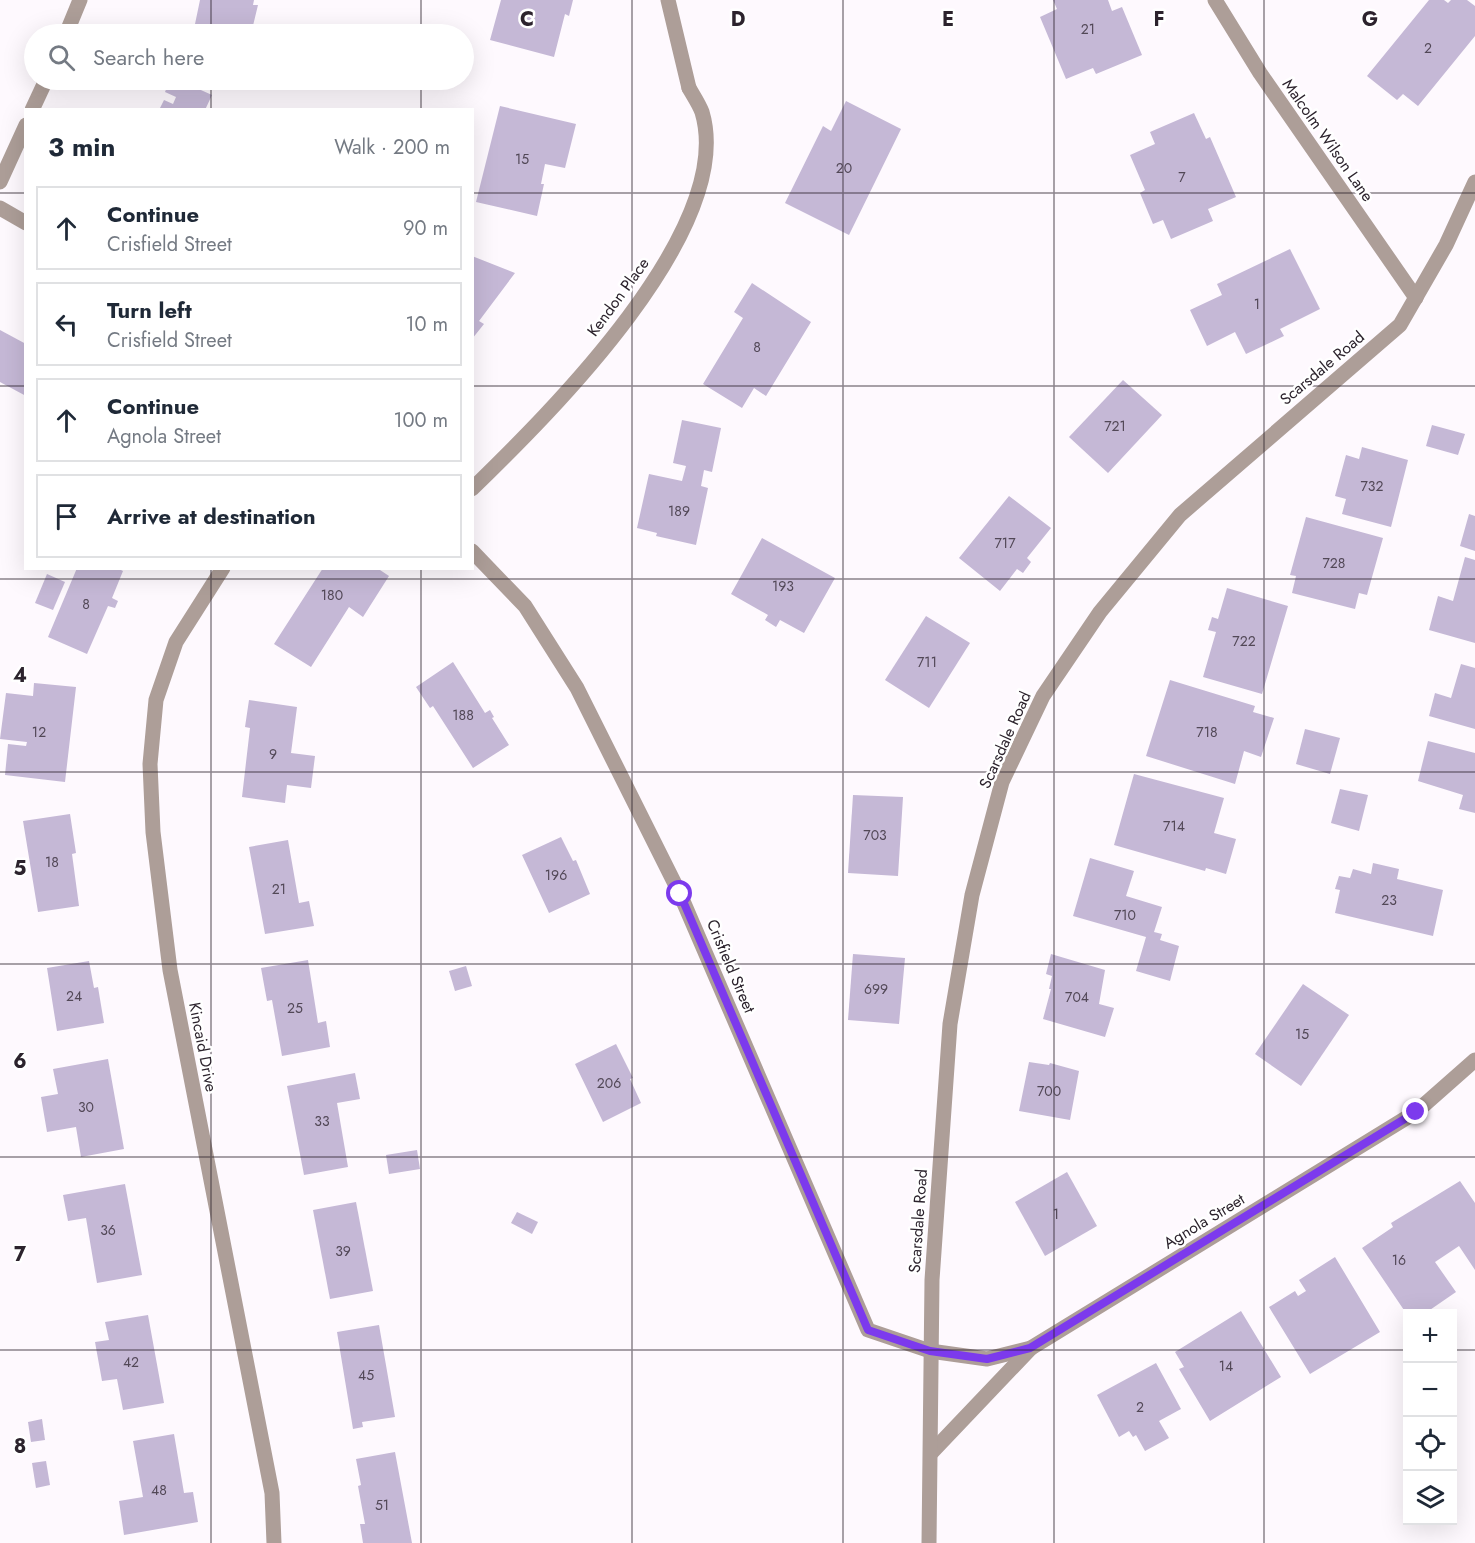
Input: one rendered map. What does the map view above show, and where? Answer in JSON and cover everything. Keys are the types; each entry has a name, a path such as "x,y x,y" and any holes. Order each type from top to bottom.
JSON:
{"street":[{"path":"70,24 80,0"},
{"name":"Kendon Place","path":"474,487 549,414 630,316 675,247 699,192 706,154 702,112 689,88 668,0"},
{"name":"Malcolm Wilson Lane","path":"1215,0 1260,73 1416,298"},
{"path":"33,108 41,90"},
{"path":"0,182 24,128"},
{"name":"Scarsdale Road","path":"929,1543 932,1452 930,1351 950,1024 972,895 1007,772 1043,696 1100,612 1180,515 1400,325 1446,245 1475,182"},
{"path":"0,208 24,222"},
{"name":"Crisfield Street","path":"474,552 525,606 582,698 680,894 868,1330 930,1351"},
{"name":"Kincaid Drive","path":"222,570 176,642 156,700 150,764 153,832 170,970 272,1493 274,1543"},
{"name":"Agnola Street","path":"930,1351 987,1359 1030,1348 1416,1112 1475,1060"},
{"path":"932,1452 1030,1348"}],"building":[{"path":"200,0 254,0 253,5 258,5 253,24 195,24"},
{"path":"501,0 573,0 569,16 565,14 554,57 490,40"},
{"path":"1053,0 1108,0 1112,11 1122,7 1142,55 1096,74 1093,68 1066,79 1040,17 1057,9"},
{"path":"1429,0 1444,0 1448,3 1451,0 1467,0 1475,6 1475,36 1418,106 1403,94 1397,100 1367,76"},
{"path":"166,90 201,90 212,95 206,108 160,108 164,100 173,104 176,97 165,92"},
{"path":"846,101 901,129 849,235 785,203 823,126 831,131"},
{"path":"500,106 576,124 565,168 545,164 541,184 544,184 537,216 476,202"},
{"path":"1194,113 1206,139 1210,137 1236,197 1208,209 1213,221 1171,239 1163,220 1153,224 1140,193 1145,190 1130,155 1155,144 1150,132"},
{"path":"1290,249 1320,309 1280,329 1284,336 1246,354 1235,332 1207,346 1190,310 1222,295 1217,284"},
{"path":"474,257 515,273 479,321 484,324 474,336"},
{"path":"752,283 811,322 766,396 754,388 742,408 703,384 743,318 734,312"},
{"path":"0,330 24,343 24,395 0,382"},
{"path":"1123,380 1162,415 1108,473 1069,437"},
{"path":"682,420 721,428 712,472 704,470 701,486 708,488 696,545 656,536 657,533 637,528 649,474 682,481 686,466 673,463"},
{"path":"1432,425 1465,434 1458,455 1426,446"},
{"path":"1362,447 1408,460 1391,527 1342,514 1346,499 1335,496 1346,455 1359,459"},
{"path":"1009,496 1051,528 1027,558 1031,562 1023,573 1017,569 1000,591 959,558"},
{"path":"1469,514 1475,516 1475,551 1460,546"},
{"path":"1306,517 1383,538 1367,595 1359,593 1355,609 1292,593 1296,576 1290,575"},
{"path":"762,538 835,578 804,633 780,620 776,627 765,620 768,615 731,594"},
{"path":"1465,557 1475,560 1475,643 1429,630 1438,596 1453,601"},
{"path":"76,570 123,571 112,598 118,601 115,608 108,606 87,654 48,637"},
{"path":"322,570 380,570 389,576 363,617 349,607 311,667 274,644"},
{"path":"47,574 65,582 53,610 35,603"},
{"path":"1227,588 1288,606 1262,694 1203,677 1216,632 1208,630 1212,617 1218,619"},
{"path":"926,616 970,643 929,708 885,680"},
{"path":"453,662 485,713 490,710 494,717 492,718 509,745 473,768 433,706 430,708 416,687"},
{"path":"1461,664 1475,668 1475,729 1429,716 1435,693 1451,698"},
{"path":"1170,680 1255,706 1253,712 1274,718 1261,757 1244,751 1235,784 1146,756"},
{"path":"34,683 76,687 65,782 5,775 8,744 26,746 27,742 0,739 6,693 33,696"},
{"path":"249,700 297,707 291,753 315,756 311,788 287,785 285,803 242,797 250,728 245,727"},
{"path":"1305,729 1340,738 1330,774 1296,764"},
{"path":"1428,741 1475,753 1475,813 1459,809 1463,795 1418,781"},
{"path":"1134,774 1224,798 1214,833 1236,839 1226,874 1206,868 1205,871 1114,845"},
{"path":"1340,789 1368,795 1359,831 1331,823"},
{"path":"853,795 903,797 898,876 848,873"},
{"path":"70,814 76,853 72,854 79,906 38,912 23,821"},
{"path":"561,837 573,861 576,860 590,894 549,913 522,855"},
{"path":"288,840 299,903 309,901 314,926 265,934 249,847"},
{"path":"1090,858 1134,871 1126,896 1162,907 1154,932 1162,934 1160,940 1179,946 1170,981 1136,971 1146,937 1073,916"},
{"path":"1373,863 1399,869 1397,879 1443,890 1433,936 1335,913 1340,890 1335,889 1339,876 1350,878 1353,869 1371,874"},
{"path":"853,954 905,958 899,1024 848,1020"},
{"path":"1051,954 1105,970 1099,1004 1114,1008 1105,1037 1043,1019 1051,989 1049,989 1052,976 1046,974"},
{"path":"308,960 318,1023 326,1021 330,1047 282,1056 272,1000 267,1001 261,968"},
{"path":"89,961 94,988 98,987 104,1023 57,1031 47,968"},
{"path":"466,966 472,986 455,991 449,971"},
{"path":"1303,984 1349,1015 1301,1086 1255,1054"},
{"path":"616,1044 633,1078 630,1079 641,1103 603,1122 575,1064"},
{"path":"108,1059 124,1149 81,1157 76,1127 47,1132 41,1097 58,1094 53,1069"},
{"path":"1029,1062 1049,1065 1050,1063 1079,1071 1070,1120 1019,1111"},
{"path":"355,1073 360,1099 337,1103 348,1167 304,1175 287,1086"},
{"path":"417,1150 420,1169 389,1174 386,1155"},
{"path":"1067,1172 1097,1226 1045,1256 1015,1202"},
{"path":"1460,1181 1475,1203 1475,1270 1459,1246 1435,1262 1456,1292 1431,1309 1403,1309 1362,1248 1393,1227 1391,1223"},
{"path":"125,1184 142,1275 97,1283 86,1218 68,1221 63,1195"},
{"path":"356,1202 373,1291 330,1299 313,1210"},
{"path":"517,1212 538,1222 532,1234 511,1223"},
{"path":"1335,1257 1380,1332 1310,1374 1269,1307 1295,1291 1298,1296 1306,1291 1299,1280"},
{"path":"1241,1311 1281,1377 1210,1421 1179,1369 1184,1367 1175,1352"},
{"path":"148,1315 164,1403 123,1410 117,1379 102,1381 95,1342 109,1340 105,1322"},
{"path":"379,1325 395,1417 362,1422 363,1427 353,1429 337,1332"},
{"path":"1156,1363 1181,1409 1159,1421 1169,1438 1145,1451 1136,1435 1133,1437 1129,1431 1119,1437 1097,1395"},
{"path":"42,1419 45,1440 31,1442 28,1422"},
{"path":"174,1434 184,1493 193,1492 198,1522 124,1535 119,1501 143,1497 133,1441"},
{"path":"395,1452 412,1543 363,1543 360,1524 365,1524 356,1459"},
{"path":"46,1461 50,1485 36,1488 32,1463"}],"route":[{"path":"680,894 868,1330 930,1351 987,1359 1030,1348 1416,1112"}]}
